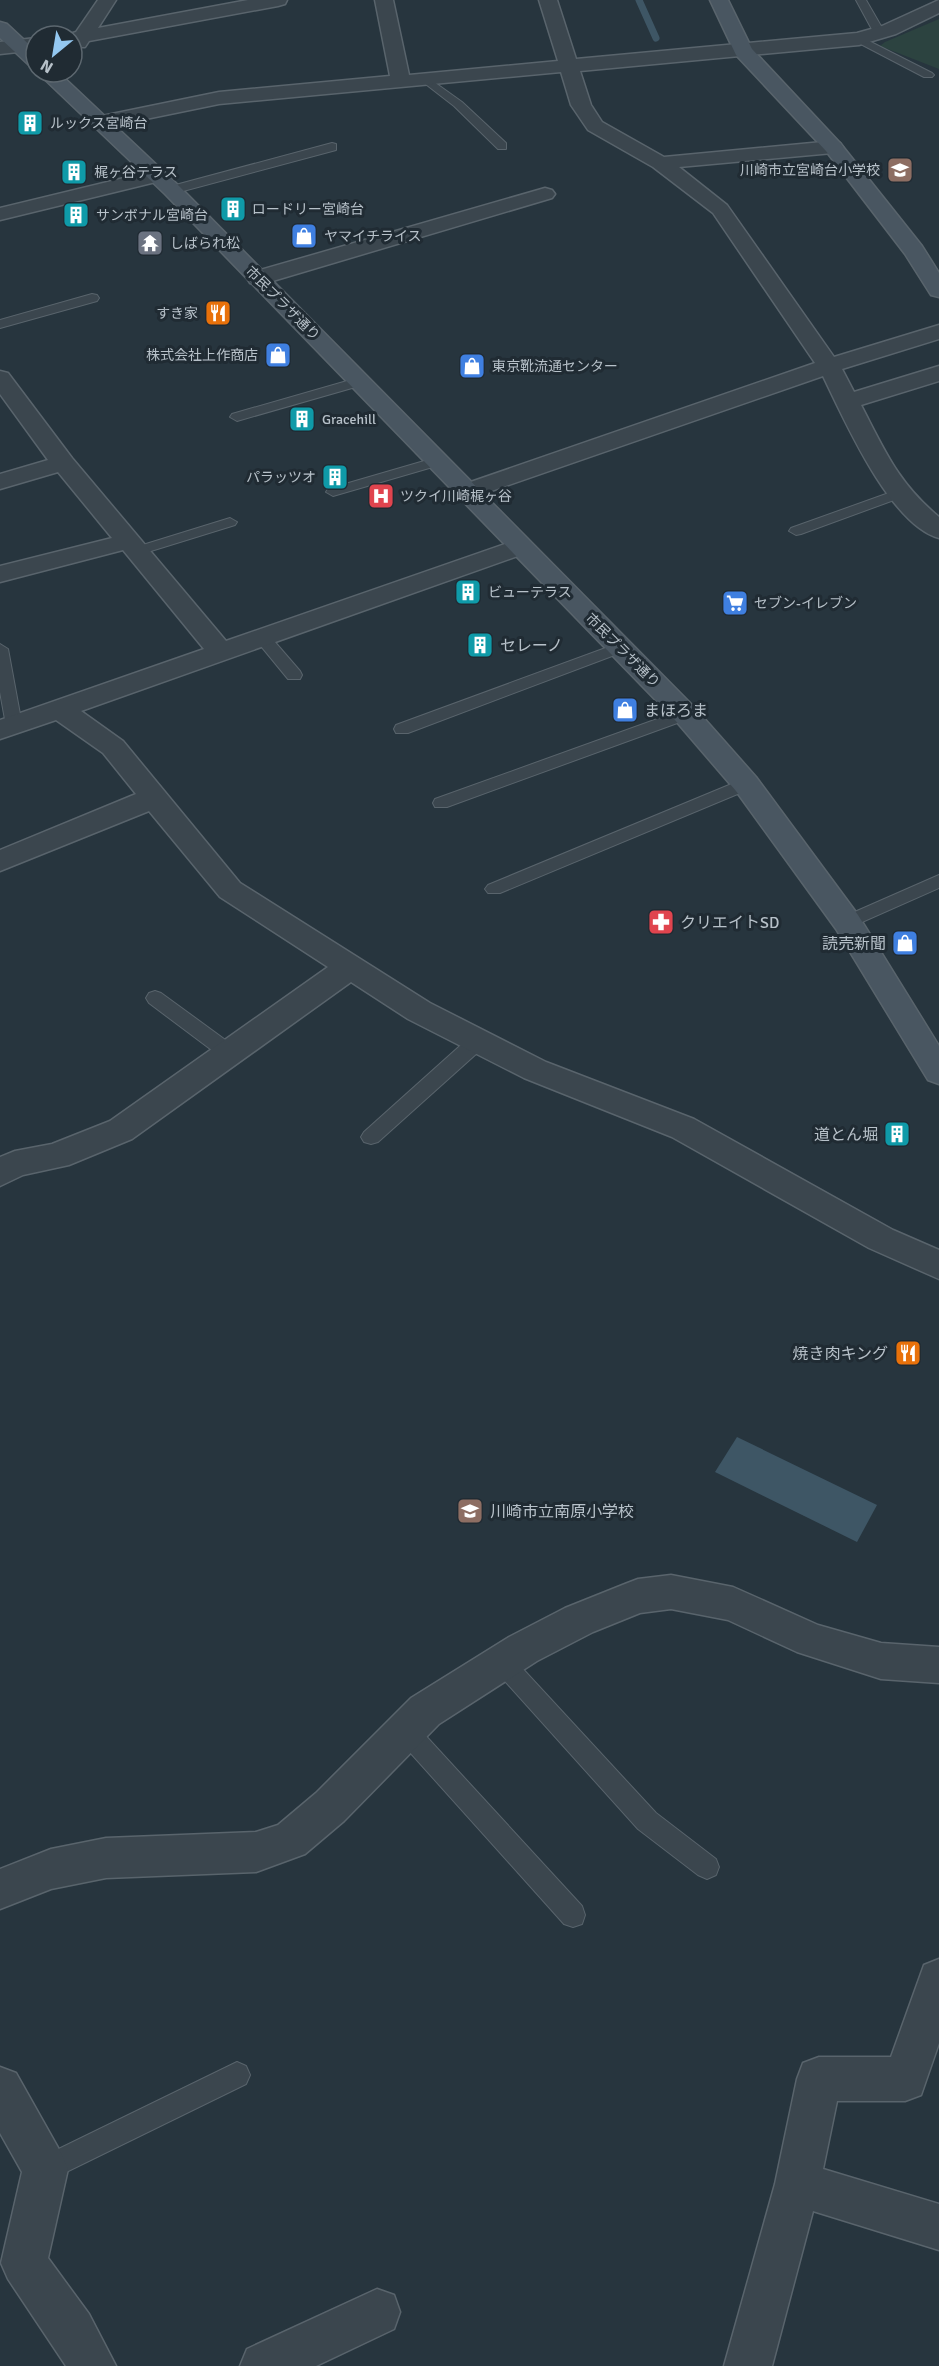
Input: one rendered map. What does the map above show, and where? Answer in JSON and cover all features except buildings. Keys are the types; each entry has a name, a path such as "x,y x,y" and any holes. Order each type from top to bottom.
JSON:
{"street":[{"path":"84,29 107,0"},
{"path":"84,36 278,0"},
{"path":"384,0 401,83"},
{"path":"548,0 581,105 595,126 660,163 720,209 829,366 886,476 900,493 939,530"},
{"path":"719,0 743,51 833,147 914,251 939,290"},
{"path":"102,122 219,98 859,39 879,33 939,6"},
{"name":"市民プラザ通り","path":"0,28 24,43"},
{"path":"0,48 24,45"},
{"name":"市民プラザ通り","path":"62,84 165,183 361,381 468,490 520,547 622,647 685,714 746,784 847,922 939,1072"},
{"path":"660,163 833,147"},
{"path":"0,214 165,183"},
{"path":"258,278 545,194"},
{"path":"468,490 829,366 939,332"},
{"path":"848,402 939,373"},
{"path":"2,382 63,464 221,652"},
{"path":"0,482 63,464"},
{"path":"0,574 134,546"},
{"path":"7,727 520,547"},
{"path":"58,708 113,747 231,890 419,1011 535,1070 683,1128 881,1239 939,1265"},
{"path":"0,861 156,797"},
{"path":"0,1173 15,1164 57,1156 121,1130 350,967"},
{"path":"0,1889 51,1869 106,1858 256,1852 291,1840 330,1807 426,1711 502,1662 579,1620 638,1596 671,1592 733,1604 811,1640 881,1661 939,1665"},
{"path":"748,2366 798,2184 819,2079 905,2079 939,1980"},
{"path":"0,2089 45,2169 24,2263 72,2331 92,2366"},
{"path":"798,2184 939,2227"},
{"path":"264,2366 377,2312"}],"lane":[{"path":"861,0 879,33"},
{"path":"859,39 928,75"},
{"path":"427,80 458,104 502,146"},
{"path":"165,183 332,147"},
{"path":"0,324 92,298"},
{"path":"237,417 361,381"},
{"path":"333,492 438,461"},
{"path":"796,531 900,493"},
{"path":"134,546 230,522"},
{"path":"262,637 294,675"},
{"path":"402,729 622,647"},
{"path":"0,649 7,727"},
{"path":"441,803 685,714"},
{"path":"494,889 746,784"},
{"path":"847,922 939,881"},
{"path":"155,998 228,1052"},
{"path":"372,1137 478,1041"},
{"path":"502,1662 647,1821 707,1867"},
{"path":"406,1731 573,1915"},
{"path":"45,2169 237,2075"}],"green space":[{"path":"939,19 939,69 880,46 885,42"}],"water":[{"path":"737,1437 877,1505 857,1542 715,1472"}],"waterway":[{"path":"639,0 656,38"}],"place":[{"name":"ルックス宮崎台","path":"30,123"},
{"name":"川崎市立宮崎台小学校","path":"900,170"},
{"name":"梶ヶ谷テラス","path":"74,172"},
{"name":"ロードリー宮崎台","path":"233,209"},
{"name":"サンボナル宮崎台","path":"76,215"},
{"name":"ヤマイチライス","path":"304,236"},
{"name":"しばられ松","path":"150,243"},
{"name":"すき家","path":"218,313"},
{"name":"株式会社上作商店","path":"278,355"},
{"name":"東京靴流通センター","path":"472,366"},
{"name":"Gracehill","path":"302,419"},
{"name":"パラッツオ","path":"335,477"},
{"name":"ツクイ川崎梶ヶ谷","path":"381,496"},
{"name":"ビューテラス","path":"468,592"},
{"name":"セブン-イレブン","path":"735,603"},
{"name":"セレーノ","path":"480,645"},
{"name":"まほろま","path":"625,710"},
{"name":"クリエイトSD","path":"661,922"},
{"name":"読売新聞","path":"905,943"},
{"name":"道とん堀","path":"897,1134"},
{"name":"焼き肉キング","path":"908,1353"},
{"name":"川崎市立南原小学校","path":"470,1511"}]}
